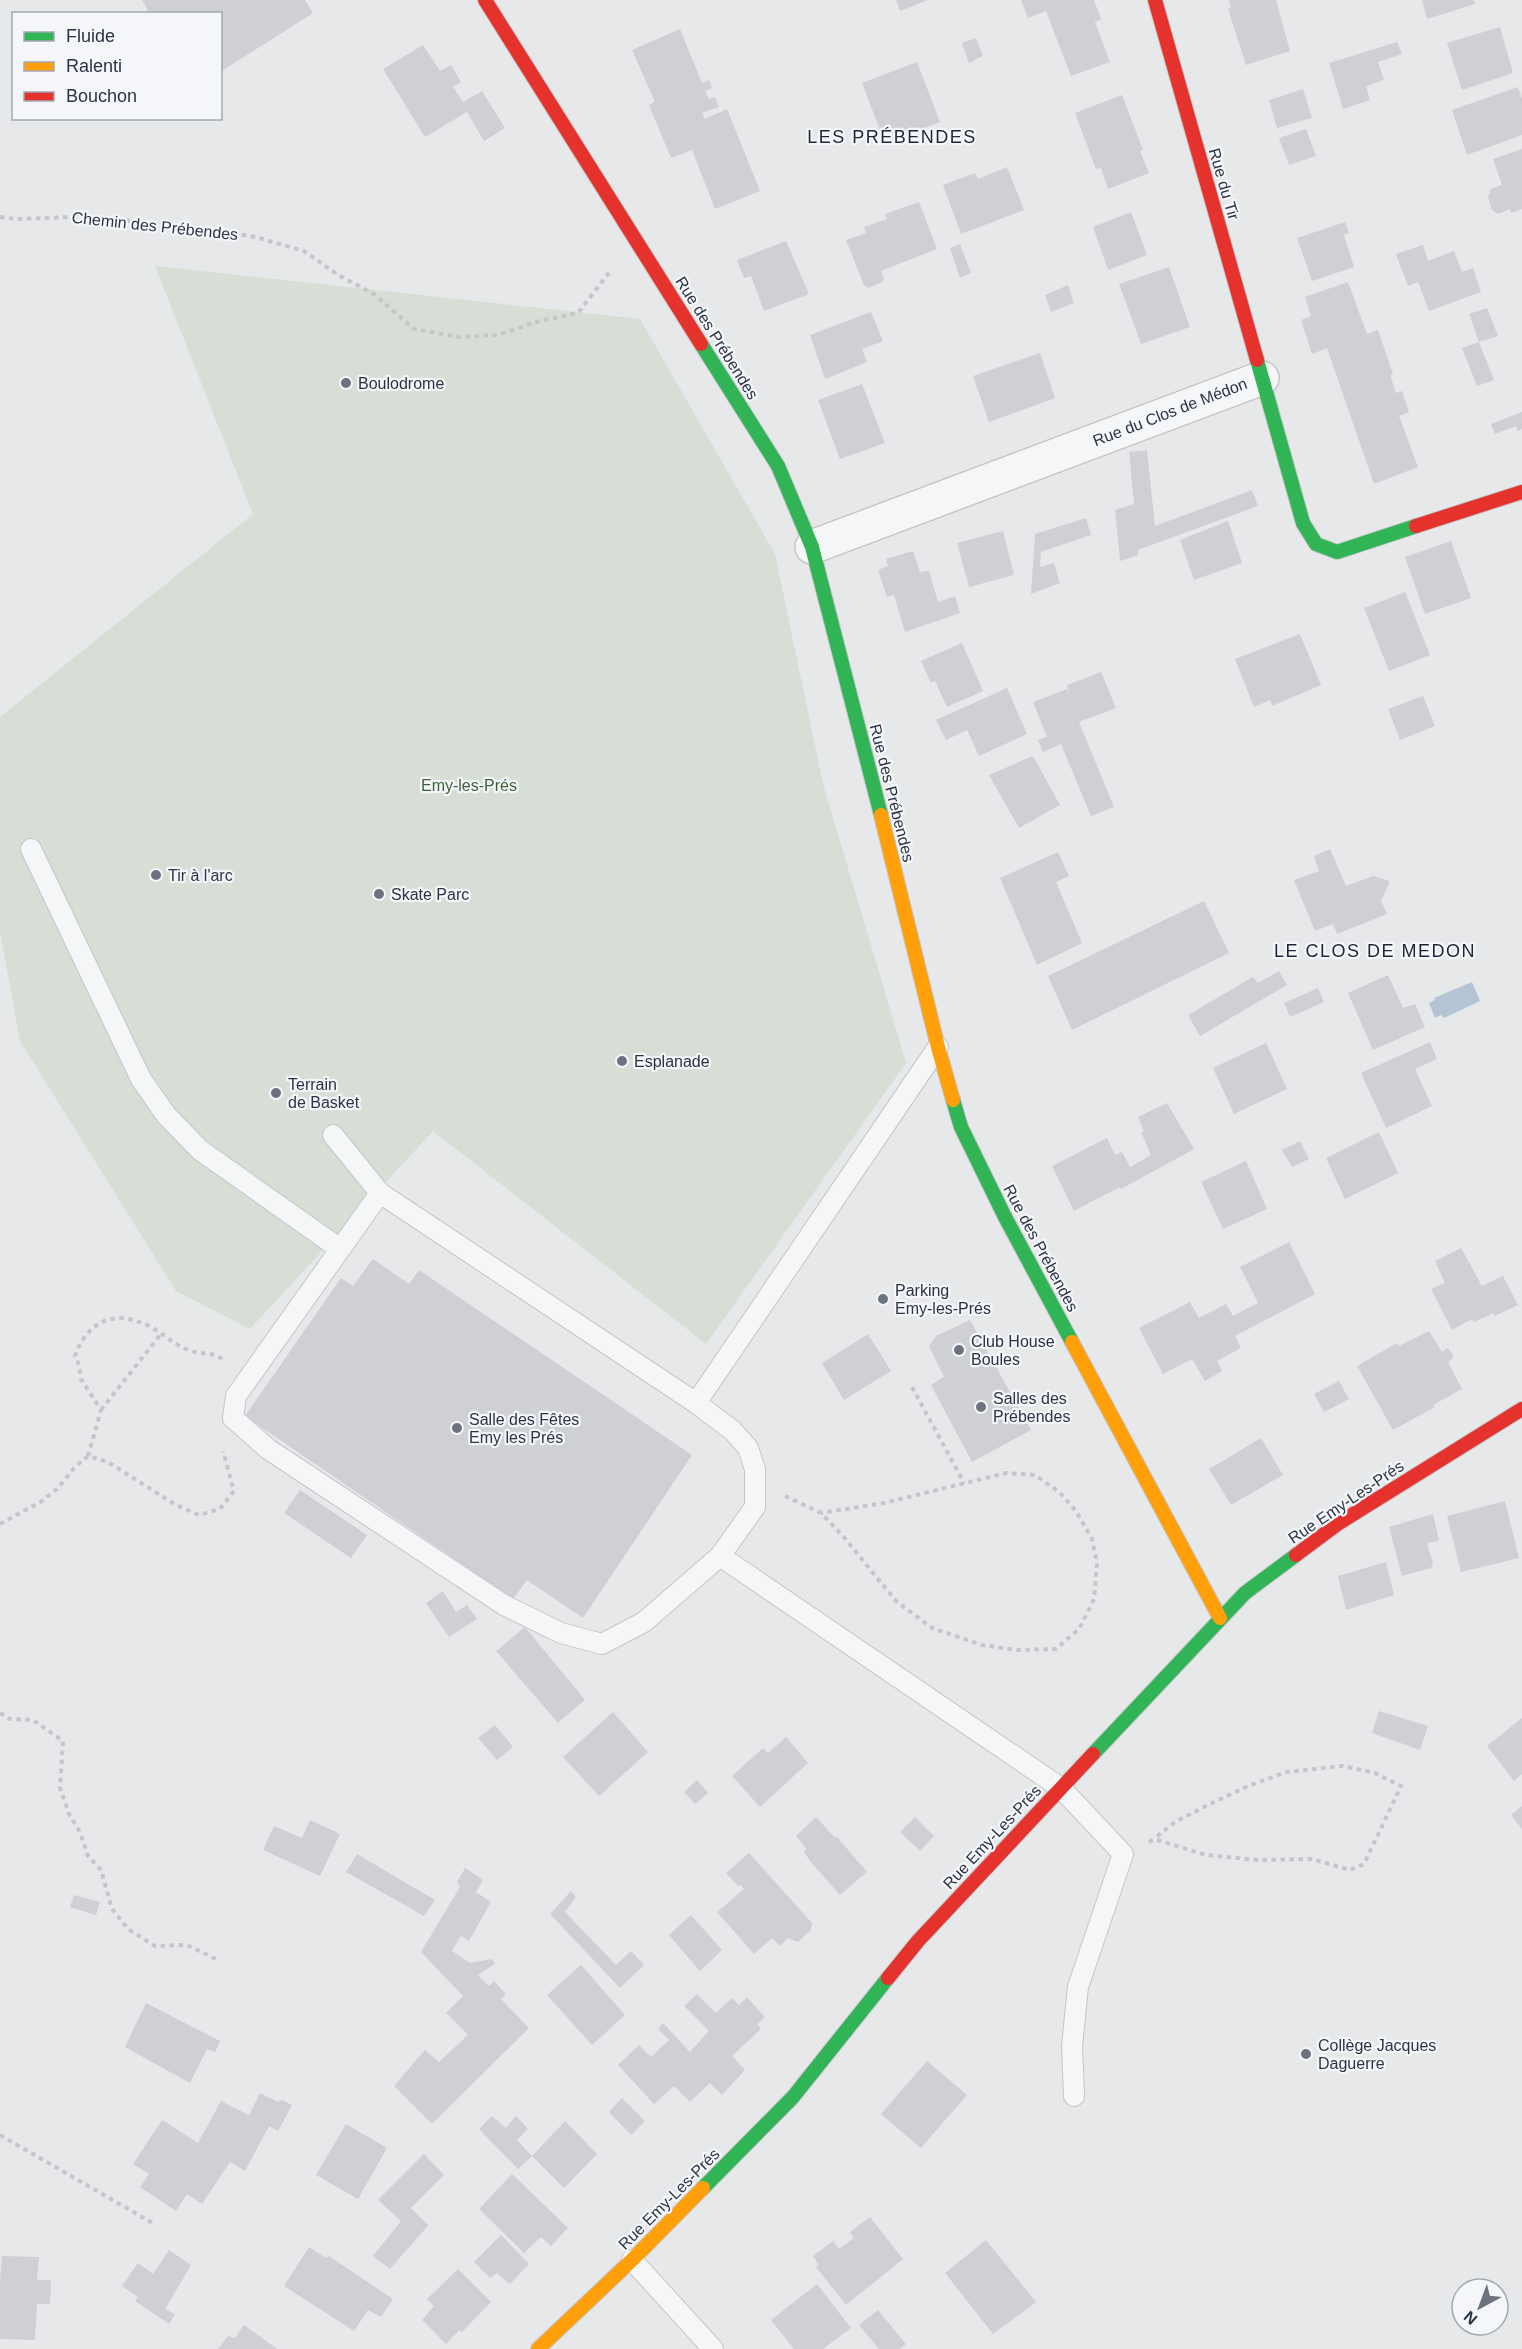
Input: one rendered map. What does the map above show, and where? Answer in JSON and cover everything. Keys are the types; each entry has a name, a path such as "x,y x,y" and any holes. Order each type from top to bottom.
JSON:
{"street":[{"name":"Rue des Prébendes","path":"485,0 778,466 812,547 960,1127 1005,1217 1220,1618"},
{"name":"Rue du Tir","path":"1155,0 1262,378"},
{"name":"Rue du Clos de Médon","path":"812,547 1262,378 1303,523 1316,544 1337,552 1522,492"},
{"name":"Rue Emy-Les-Prés","path":"538,2349 633,2260 793,2097 918,1941 1245,1593 1339,1523 1520,1416"}],"lane":[{"path":"31,849 141,1079 166,1115 200,1150 340,1249"},
{"path":"696,1403 938,1047"},
{"path":"333,1136 380,1193 696,1403 733,1431 748,1448 755,1469 755,1507 720,1556 644,1622 602,1644 561,1633 504,1605 268,1449 233,1418 236,1396 380,1193"},
{"path":"720,1556 1061,1788 1124,1854 1078,1987 1072,2046 1074,2096"},
{"path":"633,2260 713,2349"}],"path":[{"name":"Chemin des Prébendes","path":"0,217 16,219 73,217 120,220 207,229 255,237 304,251 338,275 374,294 414,329 459,338 498,335 536,322 578,313 607,277 631,232"},
{"path":"101,1410 81,1379 75,1356 85,1333 100,1322 124,1318 148,1325 190,1351 219,1355 229,1366 250,1379"},
{"path":"0,1524 42,1501 57,1489 75,1467 88,1456 101,1410 161,1334"},
{"path":"912,1387 964,1484"},
{"path":"88,1456 108,1462 176,1505 198,1515 220,1509 234,1491 223,1454 226,1437 242,1426"},
{"path":"755,1492 784,1495 821,1513 843,1536 896,1601 932,1628 982,1645 1017,1650 1056,1649 1079,1629 1094,1599 1097,1563 1092,1539 1076,1511 1065,1498 1035,1475 1006,1473 884,1503 821,1513"},
{"path":"0,1713 10,1719 33,1720 63,1741 60,1788 88,1856 101,1870 112,1909 128,1929 155,1946 187,1945 218,1960"},
{"path":"1124,1854 1154,1839 1174,1822 1199,1809 1246,1786 1286,1772 1343,1766 1375,1773 1401,1786 1364,1864 1350,1870 1312,1859 1258,1860 1206,1855 1154,1839"},
{"path":"0,2135 156,2225"}],"green space":[{"name":"Emy-les-Prés","path":"155,266 640,319 775,554 823,784 906,1063 706,1344 433,1131 250,1329 176,1291 20,1041 0,931 0,717 253,514"}],"water":[{"path":"1472,982 1480,1001 1444,1018 1441,1015 1435,1018 1429,1003 1435,1000 1434,998"}],"building":[{"path":"142,0 305,0 313,13 222,71 222,12 149,12"},
{"path":"896,0 928,0 900,11"},
{"path":"1021,0 1094,0 1101,19 1095,22 1110,62 1071,76 1046,11 1028,18"},
{"path":"1229,0 1276,0 1290,51 1246,65 1228,9 1231,8"},
{"path":"1422,0 1474,0 1475,4 1427,19"},
{"path":"1500,27 1513,73 1462,90 1447,43"},
{"path":"680,29 702,83 709,80 712,88 705,91 709,99 715,97 719,107 702,113 705,119 727,109 760,191 715,209 692,150 671,158 649,105 655,102 632,50"},
{"path":"976,38 983,56 969,63 962,43"},
{"path":"1397,42 1402,54 1378,62 1384,80 1366,86 1370,100 1343,109 1329,63"},
{"path":"423,45 440,71 451,65 461,82 453,87 463,102 482,91 505,128 484,141 467,112 425,137 383,69"},
{"path":"917,62 940,122 885,143 862,83"},
{"path":"1518,87 1522,99 1522,135 1467,155 1452,110"},
{"path":"1303,89 1312,118 1277,128 1269,100"},
{"path":"1122,95 1143,150 1140,151 1149,173 1108,189 1101,168 1096,169 1075,113"},
{"path":"1306,129 1316,156 1289,165 1279,138"},
{"path":"1522,149 1522,209 1511,213 1510,209 1498,214 1492,210 1488,197 1491,189 1502,185 1493,159"},
{"path":"1007,167 1024,210 961,234 943,185 975,173 978,179"},
{"path":"919,202 937,249 881,271 884,278 882,282 868,288 864,285 846,240 866,233 864,227 887,219 885,214"},
{"path":"1131,212 1147,255 1108,270 1093,227"},
{"path":"1345,222 1349,233 1344,235 1354,267 1312,281 1297,238"},
{"path":"786,241 809,294 764,311 751,276 744,278 737,260"},
{"path":"960,244 971,273 960,278 950,248"},
{"path":"1423,245 1428,261 1454,251 1462,272 1473,268 1481,292 1429,311 1418,282 1408,286 1396,254"},
{"path":"1169,267 1190,327 1141,344 1119,284"},
{"path":"1348,282 1367,334 1378,330 1393,374 1390,375 1396,393 1402,391 1409,412 1399,416 1418,467 1374,484 1327,348 1312,354 1301,320 1311,316 1305,297"},
{"path":"1068,285 1074,303 1051,312 1045,295"},
{"path":"1487,308 1498,336 1479,342 1469,314"},
{"path":"871,312 883,341 862,349 867,362 825,379 810,335"},
{"path":"1479,342 1494,380 1477,386 1462,348"},
{"path":"1040,353 1055,398 989,422 973,376"},
{"path":"862,384 885,443 840,459 818,400"},
{"path":"1522,412 1522,429 1518,431 1516,426 1495,434 1491,424"},
{"path":"1147,450 1155,526 1252,490 1258,506 1138,550 1138,555 1120,561 1115,510 1134,504 1129,452"},
{"path":"1086,518 1091,535 1041,552 1040,567 1054,563 1060,583 1031,594 1035,534"},
{"path":"1228,521 1242,563 1194,580 1180,540"},
{"path":"1003,531 1014,575 969,587 957,543"},
{"path":"1451,541 1471,598 1425,614 1405,557"},
{"path":"913,551 920,572 929,571 938,602 955,596 960,613 905,632 894,595 887,597 878,570 888,566 886,559"},
{"path":"1405,592 1430,655 1389,671 1364,608"},
{"path":"1300,634 1321,685 1272,706 1270,700 1254,707 1235,659"},
{"path":"962,643 983,691 947,707 935,681 931,683 921,661"},
{"path":"1101,672 1116,708 1079,722 1114,807 1091,816 1061,744 1043,752 1038,740 1047,737 1033,702 1067,689 1070,696 1067,685"},
{"path":"1007,688 1027,734 979,756 967,730 946,740 936,720"},
{"path":"1423,696 1435,726 1400,740 1388,709"},
{"path":"1033,756 1060,805 1019,828 989,775"},
{"path":"1330,849 1346,886 1373,876 1390,881 1381,901 1387,914 1337,934 1333,924 1315,931 1294,880 1319,871 1314,856"},
{"path":"1058,852 1069,876 1056,882 1082,943 1037,965 1000,878"},
{"path":"1204,901 1229,953 1072,1030 1048,976"},
{"path":"1279,971 1287,985 1200,1036 1188,1015 1253,977 1258,983"},
{"path":"1388,975 1403,1008 1415,1004 1425,1027 1373,1050 1348,993"},
{"path":"1318,988 1324,1002 1290,1017 1284,1003"},
{"path":"1430,1042 1437,1059 1415,1069 1432,1106 1386,1128 1361,1073"},
{"path":"1266,1043 1287,1089 1234,1114 1213,1068"},
{"path":"1167,1103 1194,1149 1121,1189 1120,1187 1074,1211 1052,1166 1107,1138 1115,1155 1122,1152 1130,1167 1151,1155 1141,1132 1144,1132 1138,1117"},
{"path":"1379,1132 1398,1173 1345,1199 1326,1158"},
{"path":"1300,1141 1309,1159 1292,1167 1282,1150"},
{"path":"1246,1161 1267,1209 1223,1229 1201,1182"},
{"path":"1289,1242 1315,1294 1235,1336 1241,1348 1217,1361 1222,1371 1205,1381 1192,1359 1163,1374 1139,1328 1190,1302 1199,1318 1226,1304 1233,1316 1258,1303 1240,1267"},
{"path":"1461,1248 1482,1286 1503,1276 1518,1305 1495,1316 1494,1313 1474,1322 1472,1319 1452,1330 1431,1289 1445,1283 1435,1261"},
{"name":"Salle des Fêtes Emy les Prés","path":"373,1259 409,1284 419,1270 692,1455 583,1618 527,1580 513,1599 245,1416 341,1278 353,1286"},
{"name":"Salles des Prébendes","path":"970,1320 1031,1430 972,1462 931,1385 944,1377 929,1346 936,1336"},
{"path":"1429,1331 1442,1352 1448,1348 1454,1357 1448,1362 1462,1389 1393,1430 1357,1366 1397,1343 1399,1346"},
{"path":"868,1334 891,1371 844,1400 822,1363"},
{"path":"1339,1381 1349,1399 1324,1412 1314,1394"},
{"path":"1261,1438 1283,1475 1231,1505 1209,1469"},
{"path":"300,1490 367,1535 351,1558 284,1513"},
{"path":"1505,1501 1519,1558 1461,1572 1447,1516"},
{"path":"1433,1514 1439,1541 1427,1543 1433,1563 1431,1568 1402,1576 1389,1527"},
{"path":"1386,1562 1394,1595 1346,1610 1338,1576"},
{"path":"443,1591 456,1612 467,1605 477,1619 449,1637 426,1603"},
{"path":"525,1627 585,1700 558,1723 496,1651"},
{"path":"1379,1711 1428,1726 1420,1750 1372,1733"},
{"path":"613,1712 648,1752 599,1796 563,1757"},
{"path":"1522,1718 1522,1774 1514,1781 1487,1746"},
{"path":"495,1725 513,1747 497,1760 478,1738"},
{"path":"786,1737 808,1763 760,1807 732,1776 763,1748 768,1753"},
{"path":"697,1780 708,1793 695,1804 684,1792"},
{"path":"1522,1806 1522,1829 1511,1815"},
{"path":"816,1817 867,1872 840,1895 810,1861 804,1852 806,1848 796,1836"},
{"path":"915,1817 934,1836 920,1851 900,1832"},
{"path":"310,1820 340,1834 320,1876 263,1850 274,1826 302,1838"},
{"path":"749,1853 812,1923 811,1930 798,1942 788,1938 780,1946 772,1938 754,1954 717,1912 744,1889 726,1873"},
{"path":"357,1854 435,1900 424,1916 346,1872"},
{"path":"465,1868 483,1880 476,1892 491,1902 469,1941 461,1936 452,1951 470,1963 492,1959 495,1964 478,1975 489,1986 494,1981 506,1994 501,1999 529,2028 432,2124 394,2086 425,2050 439,2062 468,2035 446,2013 463,1996 421,1952 460,1887 457,1882"},
{"path":"571,1891 576,1897 565,1912 616,1965 631,1951 644,1965 620,1988 550,1914"},
{"path":"74,1895 100,1902 96,1915 70,1907"},
{"path":"691,1915 722,1950 700,1971 669,1935"},
{"path":"581,1965 625,2015 592,2045 547,1995"},
{"path":"697,1994 716,2013 732,1998 739,2005 747,1997 765,2017 757,2024 761,2029 732,2056 745,2070 722,2095 710,2083 690,2102 674,2086 654,2104 618,2065 639,2045 651,2057 669,2040 658,2029 663,2023 690,2052 709,2031 684,2006"},
{"path":"146,2003 220,2041 215,2052 207,2049 190,2083 125,2047"},
{"path":"927,2061 967,2095 921,2148 881,2114"},
{"path":"260,2093 278,2102 282,2100 292,2105 278,2131 269,2126 245,2171 230,2162 202,2204 187,2194 176,2211 140,2187 149,2174 133,2164 162,2120 198,2143 221,2101 249,2115"},
{"path":"622,2098 645,2121 631,2135 609,2112"},
{"path":"492,2116 506,2128 516,2116 528,2129 517,2140 532,2156 518,2169 479,2129"},
{"path":"565,2121 597,2154 564,2188 532,2156"},
{"path":"346,2124 387,2148 358,2199 316,2175"},
{"path":"424,2154 444,2175 411,2208 428,2225 390,2269 373,2256 401,2221 378,2200"},
{"path":"512,2174 568,2228 551,2246 541,2237 524,2253 479,2209"},
{"path":"870,2217 903,2259 846,2305 816,2267 819,2265 813,2256 833,2241 839,2249 854,2238 850,2232"},
{"path":"501,2235 529,2264 510,2284 497,2273 490,2278 474,2262"},
{"path":"986,2240 1036,2302 993,2334 945,2273"},
{"path":"309,2247 326,2258 329,2256 393,2299 381,2317 368,2310 354,2331 284,2286"},
{"path":"169,2250 191,2265 165,2309 175,2314 169,2324 135,2301 138,2297 122,2286 138,2263 153,2274"},
{"path":"2,2256 39,2257 37,2280 51,2280 50,2304 37,2304 35,2340 0,2339"},
{"path":"458,2269 491,2302 462,2332 459,2330 446,2344 422,2320 434,2306 427,2299"},
{"path":"817,2284 851,2328 823,2349 794,2349 771,2320"},
{"path":"878,2310 906,2344 900,2349 879,2349 859,2325"},
{"path":"244,2325 277,2349 218,2349 228,2336 235,2338"}],"traffic: fast":[{"path":"701,344 778,466 812,547 881,815"},
{"path":"1257,360 1303,523 1316,544 1337,552 1416,526"},
{"path":"953,1100 961,1127 1005,1217 1072,1342"},
{"path":"1093,1754 1245,1593 1296,1555"},
{"path":"703,2188 793,2097 888,1978"}],"traffic: slow":[{"path":"881,815 953,1100"},
{"path":"1072,1342 1220,1618"},
{"path":"538,2349 632,2260 703,2188"}],"traffic: jam":[{"path":"485,0 701,344"},
{"path":"1155,0 1257,360"},
{"path":"1416,526 1522,492"},
{"path":"1296,1555 1339,1523 1522,1409"},
{"path":"888,1978 918,1941 1093,1754"}],"place":[{"name":"Boulodrome","path":"346,383"},
{"name":"Tir à l'arc","path":"156,875"},
{"name":"Skate Parc","path":"379,894"},
{"name":"Esplanade","path":"622,1061"},
{"name":"Terrain de Basket","path":"276,1093"},
{"name":"Parking Emy-les-Prés","path":"883,1299"},
{"name":"Club House Boules","path":"959,1350"},
{"name":"Salles des Prébendes","path":"981,1407"},
{"name":"Salle des Fêtes Emy les Prés","path":"457,1428"},
{"name":"Collège Jacques Daguerre","path":"1306,2054"}],"district":[{"name":"LES PRÉBENDES","path":"892,137"},
{"name":"LE CLOS DE MEDON","path":"1375,951"}]}
